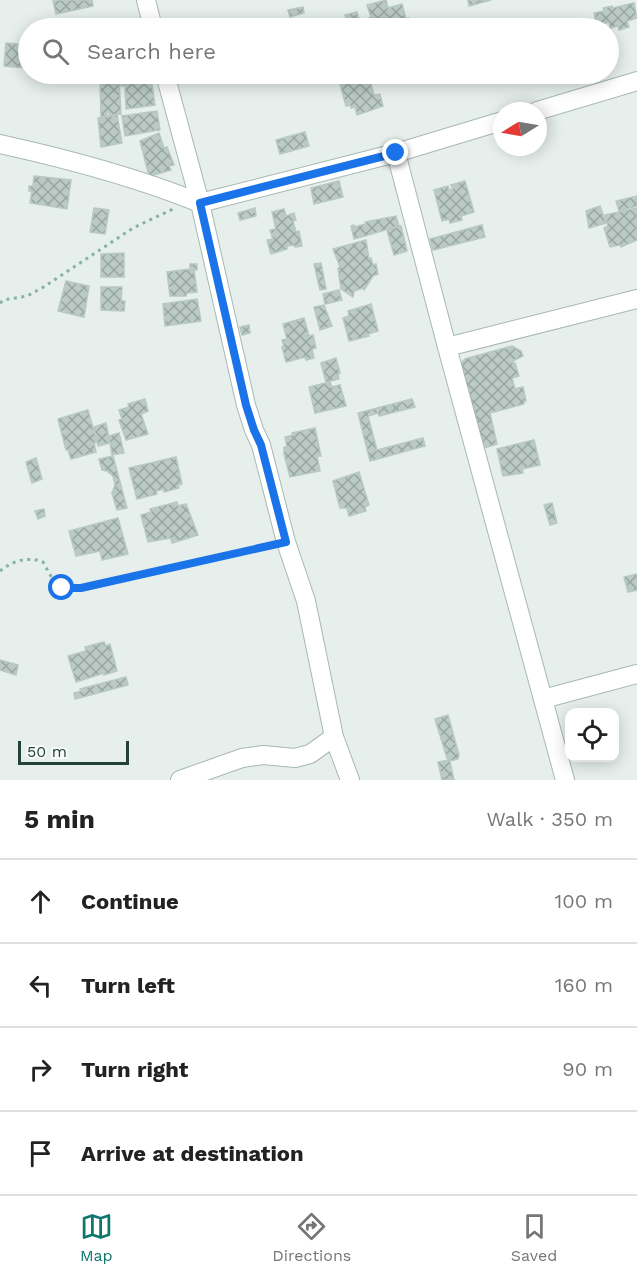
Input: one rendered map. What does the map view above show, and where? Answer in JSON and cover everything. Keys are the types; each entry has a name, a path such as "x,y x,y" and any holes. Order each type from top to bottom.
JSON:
{"street":[{"path":"146,0 150,18"},
{"path":"547,108 637,81"},
{"path":"168,84 200,203 246,405 261,445 286,542 309,610 334,737 350,780"},
{"path":"0,144 131,178 200,203 396,153 493,124"},
{"path":"396,153 565,780"},
{"path":"447,347 637,299"},
{"path":"543,699 637,675"},
{"path":"180,780 242,758 263,755 295,758 309,754 334,737"}],"path":[{"path":"0,303 4,300 27,296 42,288 133,228 154,217 179,207 200,203"},
{"path":"0,571 10,563 33,558 43,561 54,582 62,588 81,588 286,542"}],"building":[{"path":"92,0 93,6 56,14 53,1"},
{"path":"386,0 388,8 402,4 406,18 368,18 371,17 367,5"},
{"path":"468,0 491,0 469,6"},
{"path":"634,3 637,18 627,21 629,27 619,30 619,18 595,18 594,13 604,11 603,8 612,6 613,8"},
{"path":"303,7 304,13 290,17 288,10"},
{"path":"357,12 358,18 346,18 345,15"},
{"path":"6,43 18,44 18,67 4,66"},
{"path":"100,84 119,84 121,114 109,115 109,112 106,112 107,116 101,117"},
{"path":"121,84 152,84 155,105 126,109 125,86"},
{"path":"340,84 371,84 374,95 380,94 383,106 357,115 355,107 346,106"},
{"path":"157,111 160,130 125,136 122,116"},
{"path":"117,115 122,143 101,147 98,118"},
{"path":"305,132 309,146 280,154 276,140"},
{"path":"159,133 164,148 167,147 174,165 169,166 171,170 151,176 140,141"},
{"path":"34,176 71,180 67,209 30,203 32,191 29,191 29,186 33,186"},
{"path":"339,181 343,197 314,204 311,188"},
{"path":"465,181 474,212 461,216 462,220 450,223 449,219 442,221 434,190 448,186 449,190 453,189 451,185"},
{"path":"637,196 637,206 619,211 616,201"},
{"path":"600,206 606,223 589,228 586,211"},
{"path":"94,208 109,210 105,234 90,232"},
{"path":"255,208 256,216 240,220 238,213"},
{"path":"637,208 637,240 621,247 620,245 610,247 604,228 608,226 605,215"},
{"path":"284,209 286,216 294,213 296,220 293,221 296,232 299,231 302,246 287,246 287,249 271,254 267,240 273,239 270,230 276,229 272,212"},
{"path":"396,216 399,226 354,239 351,226"},
{"path":"482,225 485,237 433,250 430,239"},
{"path":"401,226 407,251 394,255 387,230"},
{"path":"366,240 369,259 371,258 373,265 376,264 378,274 373,276 364,290 363,288 354,291 353,297 341,289 338,268 340,267 333,249"},
{"path":"124,253 124,277 101,277 101,254"},
{"path":"321,263 326,289 320,290 314,264"},
{"path":"190,264 197,264 197,270 194,270 197,292 187,293 186,296 170,296 167,272 190,269"},
{"path":"66,281 89,286 84,317 58,311"},
{"path":"101,287 122,287 121,301 125,301 124,311 101,310"},
{"path":"339,290 342,300 325,304 323,294"},
{"path":"197,299 201,321 165,326 163,304"},
{"path":"371,304 378,331 349,341 343,318 349,316 348,311"},
{"path":"324,305 332,326 320,330 314,307"},
{"path":"304,318 309,336 313,335 316,348 312,349 314,358 306,360 305,357 286,362 282,340 287,339 283,324"},
{"path":"249,325 250,333 242,335 240,327"},
{"path":"512,346 521,351 523,356 513,361 519,376 512,378 515,389 523,387 526,401 524,404 490,413 497,444 484,448 460,365 465,359"},
{"path":"336,358 340,373 338,374 339,379 326,382 321,363"},
{"path":"330,382 332,387 340,385 346,406 315,413 309,387"},
{"path":"145,399 148,411 141,414 148,434 126,440 119,420 122,419 119,410 129,407 128,404"},
{"path":"412,399 415,407 379,416 378,413 368,416 377,450 423,438 425,446 370,461 358,413"},
{"path":"88,410 97,442 94,443 96,452 71,459 66,450 58,419"},
{"path":"106,423 110,443 98,446 94,427"},
{"path":"315,428 321,456 317,456 320,471 290,477 284,454 284,447 287,447 285,437 293,435 292,433"},
{"path":"119,433 124,453 112,455 109,436"},
{"path":"534,440 540,465 522,469 523,473 503,476 497,449"},
{"path":"113,456 127,508 117,510 112,493 115,485 113,476 102,470 99,459"},
{"path":"176,457 182,484 178,485 179,488 164,492 164,489 156,491 157,494 137,499 129,468"},
{"path":"36,458 42,479 32,483 26,462"},
{"path":"359,472 369,505 365,507 366,511 349,516 347,508 340,508 333,481"},
{"path":"177,502 178,506 186,504 198,535 172,543 171,538 148,542 141,515 151,512 150,509"},
{"path":"552,503 557,523 550,525 544,505"},
{"path":"44,509 45,516 38,519 35,511"},
{"path":"118,518 128,554 102,560 100,551 76,556 69,531"},
{"path":"637,574 637,590 628,592 624,577"},
{"path":"104,642 106,646 110,644 117,671 76,682 68,656 86,651 85,647"},
{"path":"0,660 18,665 16,675 0,670"},
{"path":"126,677 128,685 75,699 74,693 81,691 80,689"},
{"path":"448,715 459,755 458,759 450,761 447,758 435,719"},
{"path":"448,760 454,780 442,780 438,762"}],"route":[{"path":"62,588 81,588 286,542 261,445 246,405 200,203 396,153"}]}
